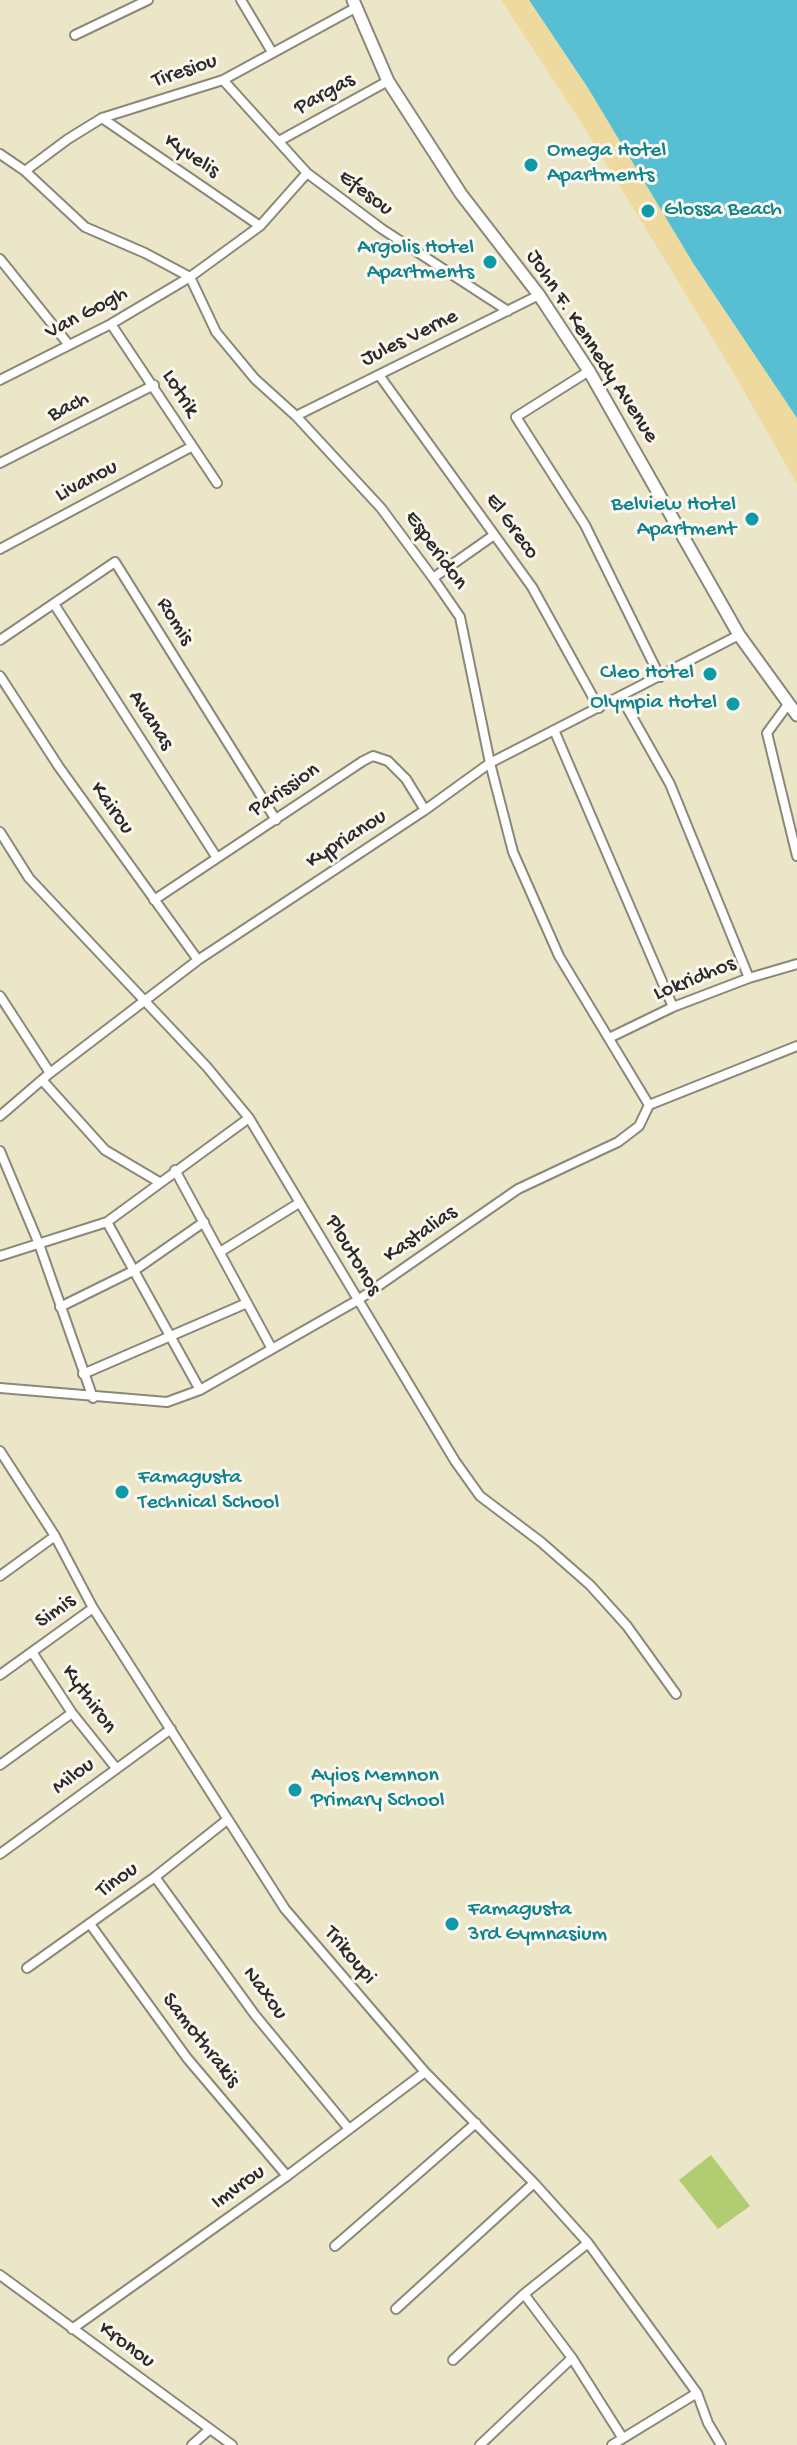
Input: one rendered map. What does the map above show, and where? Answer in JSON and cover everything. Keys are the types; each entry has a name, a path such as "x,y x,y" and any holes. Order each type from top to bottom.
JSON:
{"street":[{"path":"75,35 129,4 148,0"},
{"path":"241,0 272,52"},
{"name":"Tiresiou","path":"25,171 102,118 223,80 355,3"},
{"name":"John F. Kennedy Avenue","path":"355,3 388,81 461,194 539,295 589,371 739,635 797,715"},
{"name":"Efesou","path":"223,80 307,173 382,229 508,311"},
{"name":"Pargas","path":"279,141 388,81"},
{"name":"Kyvelis","path":"102,118 260,226"},
{"path":"1,156 25,171 85,227 190,277"},
{"name":"Van Gogh","path":"0,380 111,324 190,277 260,226 307,173"},
{"path":"0,259 69,345"},
{"name":"Esperidon","path":"190,277 216,332 255,379 296,416 381,508 460,617 490,763 513,852 559,956 649,1105"},
{"name":"Jules Verne","path":"296,416 539,295"},
{"name":"Lotrik","path":"111,324 217,483"},
{"path":"589,371 516,417 585,525 660,677"},
{"name":"El Greco","path":"379,375 532,587 599,708"},
{"name":"Bach","path":"0,462 154,385"},
{"name":"Livanou","path":"0,549 191,447"},
{"path":"433,578 494,535"},
{"name":"Romis","path":"0,640 115,562 276,820"},
{"name":"Avanas","path":"54,604 217,858"},
{"name":"Kyprianou","path":"0,1116 46,1076 198,960 425,810 490,763 739,635"},
{"name":"Kairou","path":"0,676 4,690 198,960"},
{"path":"621,697 670,784 749,978"},
{"path":"789,703 767,733 797,856"},
{"path":"554,730 673,1007"},
{"name":"Parission","path":"154,900 373,756 388,761 406,779 425,810"},
{"name":"Ploutonos","path":"0,832 29,878 207,1067 249,1118 455,1461 480,1496 541,1542 590,1585 627,1626 676,1694"},
{"name":"Lokridhos","path":"609,1038 673,1007 749,978 797,964"},
{"path":"0,996 46,1076 105,1150 159,1182"},
{"path":"649,1105 797,1046"},
{"name":"Kastalias","path":"0,1388 167,1402 200,1390 358,1300 518,1189 618,1142 639,1126 649,1105"},
{"path":"0,1256 107,1222 249,1118"},
{"path":"0,1151 39,1244 93,1398"},
{"path":"175,1170 272,1349"},
{"path":"220,1252 299,1203"},
{"path":"107,1222 200,1390"},
{"path":"60,1307 135,1270 204,1222"},
{"path":"83,1374 247,1303"},
{"name":"Trikoupi","path":"0,1451 55,1536 93,1608 285,1909 425,2072 588,2243 697,2393 708,2423 721,2445"},
{"path":"0,1576 55,1536"},
{"name":"Simis","path":"0,1675 93,1608"},
{"name":"Kythiron","path":"32,1652 72,1713 116,1768"},
{"path":"0,1765 72,1713"},
{"name":"Milou","path":"0,1854 171,1729"},
{"name":"Tinou","path":"27,1968 155,1877 227,1820"},
{"name":"Naxou","path":"155,1877 255,2015 349,2129"},
{"name":"Samothrakis","path":"90,1924 187,2058 287,2176"},
{"name":"Imvrou","path":"72,2329 287,2176 425,2072"},
{"path":"335,2246 476,2123"},
{"path":"396,2309 534,2183"},
{"path":"453,2360 524,2294 588,2243"},
{"name":"Kronou","path":"0,2275 232,2445"},
{"path":"524,2294 572,2358 622,2437"},
{"path":"480,2445 572,2358"},
{"path":"612,2445 697,2393"},
{"path":"192,2445 210,2429"}],"green space":[{"path":"711,2155 750,2206 718,2229 679,2180"}],"sand":[{"name":"Glossa Beach","path":"501,0 529,0 588,88 693,263 797,418 797,484 733,372 581,122"}],"water":[{"path":"529,0 797,0 797,418 693,263 588,88"}],"place":[{"name":"Omega Hotel Apartments","path":"531,165"},
{"name":"Glossa Beach","path":"648,211"},
{"name":"Argolis Hotel Apartments","path":"490,262"},
{"name":"Belview Hotel Apartment","path":"752,519"},
{"name":"Cleo Hotel","path":"710,674"},
{"name":"Olympia Hotel","path":"733,704"},
{"name":"Famagusta Technical School","path":"122,1492"},
{"name":"Ayios Memnon Primary School","path":"295,1790"},
{"name":"Famagusta 3rd Gymnasium","path":"452,1924"}]}
